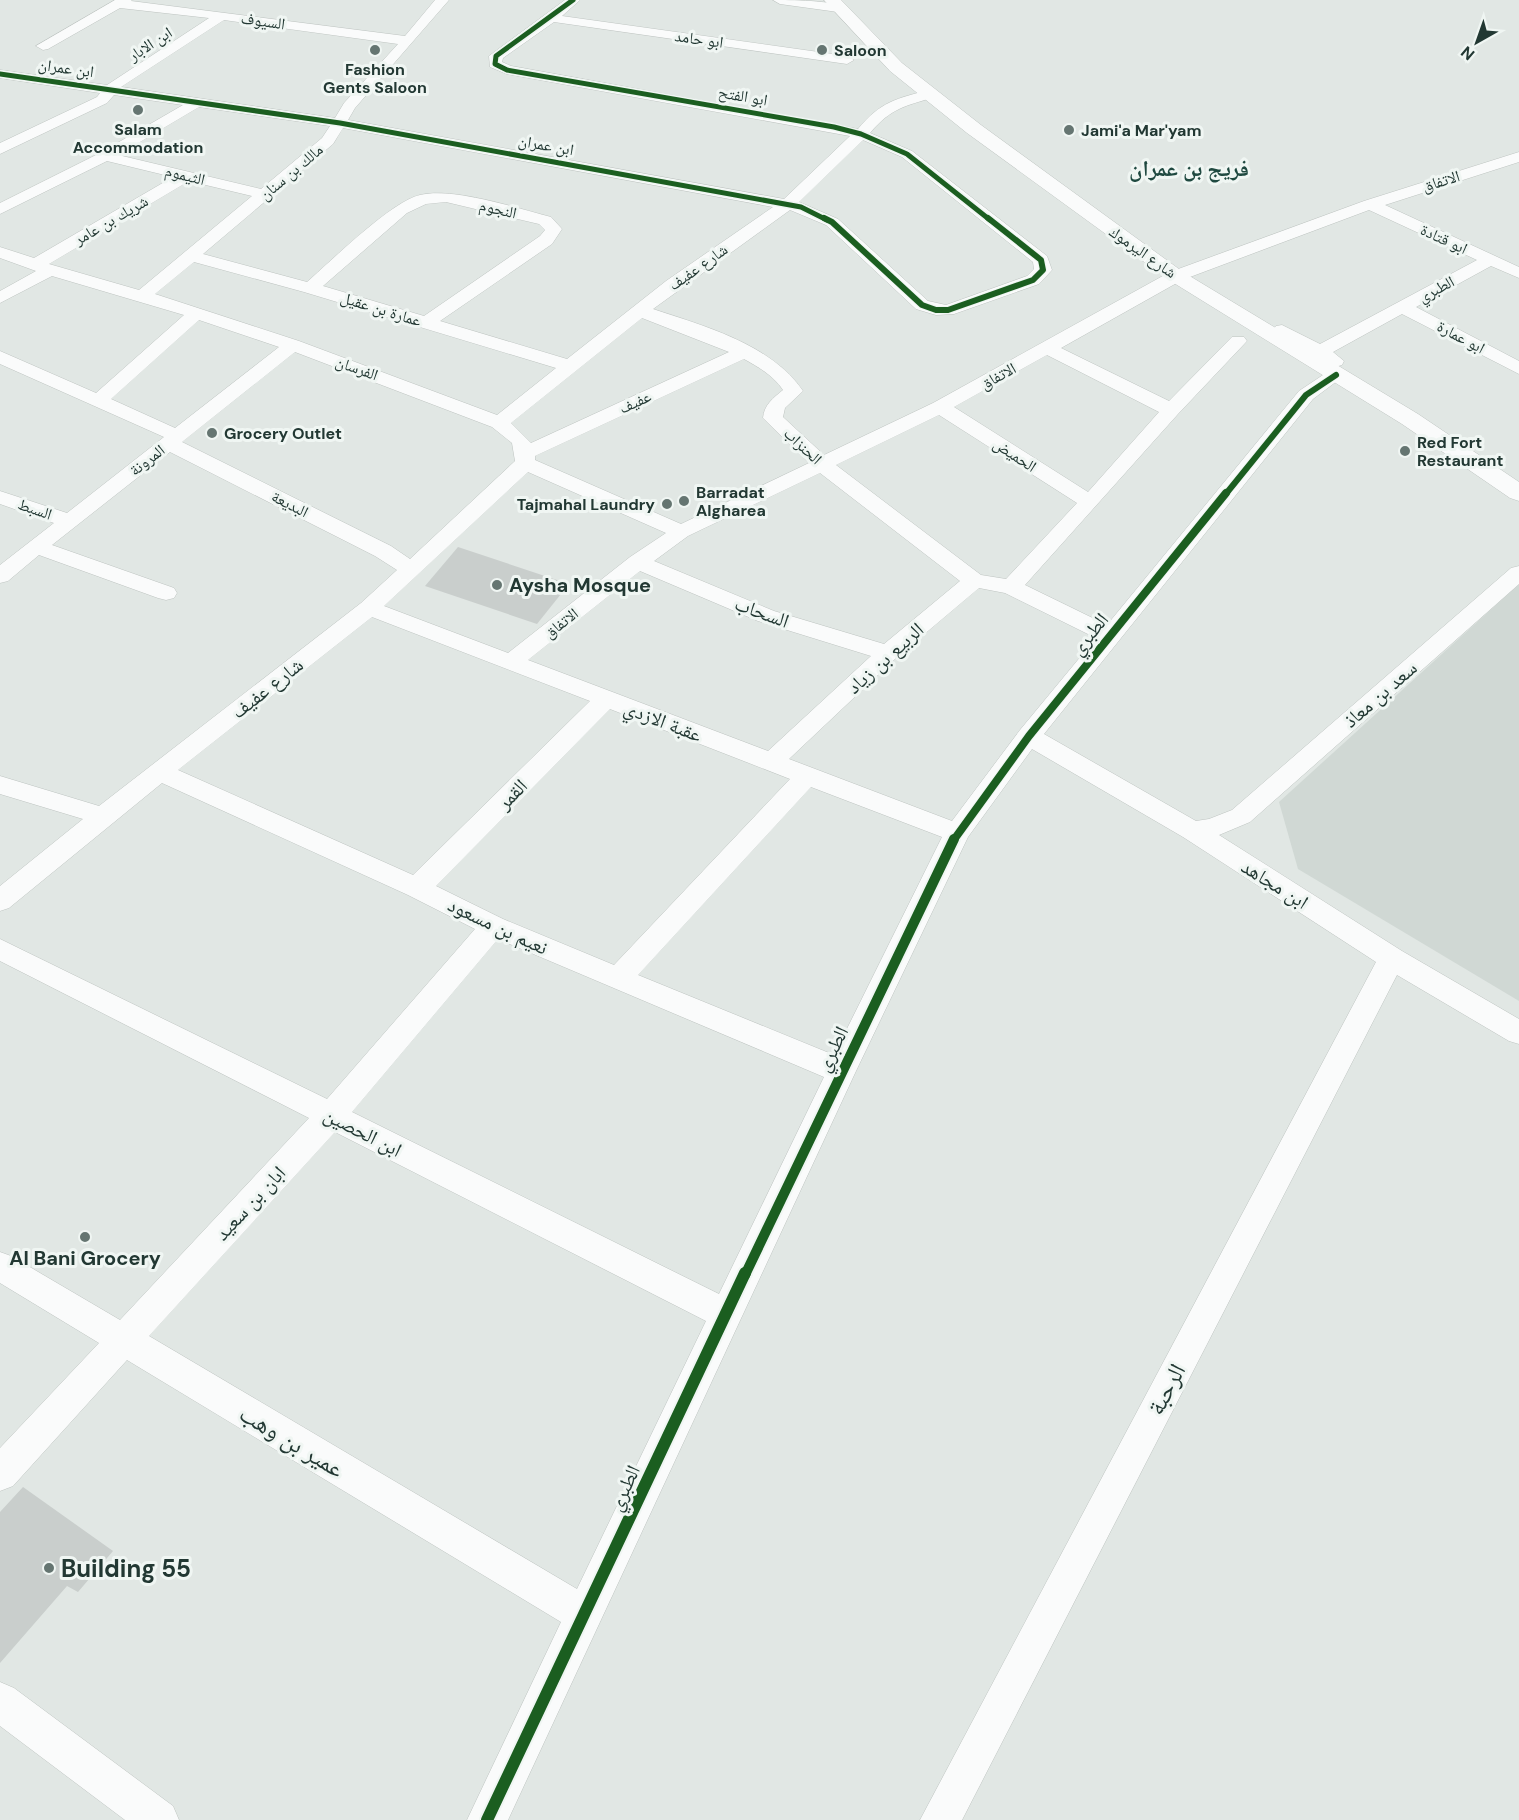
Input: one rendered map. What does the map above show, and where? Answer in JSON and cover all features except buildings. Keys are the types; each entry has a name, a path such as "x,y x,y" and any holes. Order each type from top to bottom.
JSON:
{"street":[{"name":"مالك بن سنان","path":"142,296 328,141 349,106 442,0"},
{"name":"ابو الفتح","path":"573,0 496,56 495,64 507,70 834,127 861,134 907,154 1041,260 1043,270"},
{"path":"780,0 835,4"},
{"name":"السيوف","path":"43,46 122,2 408,41"},
{"name":"شارع اليرموك","path":"835,4 896,67 1176,276 1336,368 1356,387 1482,466 1519,493"},
{"name":"ابن الابار","path":"0,150 102,100 117,83 222,16"},
{"name":"ابو حامد","path":"551,18 847,60"},
{"name":"ابن عمران","path":"0,74 340,123 788,204 813,211 832,222 922,305 936,310 948,310 991,296 1033,280 1043,270"},
{"name":"شارع عفيف","path":"499,423 672,285 788,204 861,134 878,114 891,106 934,97"},
{"path":"0,209 105,156 196,103"},
{"name":"الثيموم","path":"105,156 264,195"},
{"name":"الاتفاق","path":"511,662 638,562 681,532 940,407 1176,276 1370,204 1519,157"},
{"path":"1501,162 1519,170"},
{"name":"شريك بن عامر","path":"0,298 43,267 186,176"},
{"name":"النجوم","path":"310,288 401,210 422,199 446,197 544,220 554,229 546,240 426,323"},
{"name":"ابو قتادة","path":"1370,204 1519,273"},
{"name":"الفرسان","path":"0,252 293,345 499,423 522,441 526,458 681,532"},
{"name":"عمارة بن عقيل","path":"192,256 310,288 569,366"},
{"name":"الطبري","path":"1319,352 1490,260"},
{"name":"ابو عمارة","path":"1402,307 1519,368"},
{"name":"الحنزاب","path":"640,311 710,336 773,369 791,383 793,391 777,403 772,410 773,418 823,465 974,581"},
{"path":"98,401 196,314"},
{"path":"1282,330 1319,352 1336,368"},
{"path":"1011,587 1171,410 1238,341"},
{"name":"المرونة","path":"0,576 293,345"},
{"path":"1047,348 1171,410"},
{"name":"عفيف","path":"526,458 743,352"},
{"name":"البديعة","path":"0,357 98,401 382,550 411,569"},
{"name":"الطبري","path":"487,1820 841,1071 957,833 1029,736 1313,389 1336,368"},
{"name":"الطبري","path":"1296,410 1329,394 1356,387"},
{"name":"الحميض","path":"940,407 1090,502"},
{"name":"شارع عفيف","path":"0,901 103,816 369,608 526,458"},
{"name":"شارع اليرموك","path":"1482,466 1519,480"},
{"name":"السبط","path":"0,497 69,521"},
{"path":"36,547 166,593"},
{"name":"السحاب","path":"638,562 766,616 888,653"},
{"name":"سعد بن معاذ","path":"1192,831 1213,828 1241,816 1519,573"},
{"path":"974,581 1011,587 1111,636"},
{"name":"الربيع بن زياد","path":"771,762 888,653 974,581"},
{"name":"عقبة الازدي","path":"369,608 957,833"},
{"name":"القمر","path":"417,888 606,699"},
{"name":"ابن مجاهد","path":"1029,736 1192,831 1392,958 1519,1034"},
{"name":"نعيم بن مسعود","path":"159,772 417,888 493,926 841,1071"},
{"path":"617,979 807,776"},
{"path":"0,785 103,816"},
{"path":"1240,861 1233,830 1241,816"},
{"name":"ابان بن سعيد","path":"0,1474 331,1115 493,926"},
{"name":"ابن الحصين","path":"0,949 726,1314"},
{"name":"الرحبة","path":"940,1820 1392,958"},
{"name":"عمير بن وهب","path":"0,1266 584,1614"},
{"path":"0,1702 159,1820"}],"shaded area":[{"path":"1519,584 1519,1001 1298,869 1279,802"}],"cycle path":[{"path":"0,74 340,123 801,207 832,222 922,305 936,310 948,310 1033,280 1043,270 1041,260 907,154 861,134 834,127 507,70 495,64 496,56 573,0"},
{"path":"487,1820 841,1071 957,833 1029,736 1306,395 1336,375"}],"place":[{"name":"Fashion Gents Saloon","path":"375,50"},
{"name":"Saloon","path":"822,50"},
{"name":"Salam Accommodation","path":"138,110"},
{"name":"Jami'a Mar'yam","path":"1069,130"},
{"name":"Grocery Outlet","path":"212,433"},
{"name":"Red Fort Restaurant","path":"1405,451"},
{"name":"Barradat Algharea","path":"684,501"},
{"name":"Tajmahal Laundry","path":"667,504"},
{"name":"Aysha Mosque","path":"497,585"},
{"name":"Al Bani Grocery","path":"85,1237"},
{"name":"Building 55","path":"49,1568"}],"district":[{"name":"فريج بن عمران","path":"1189,168"}]}
